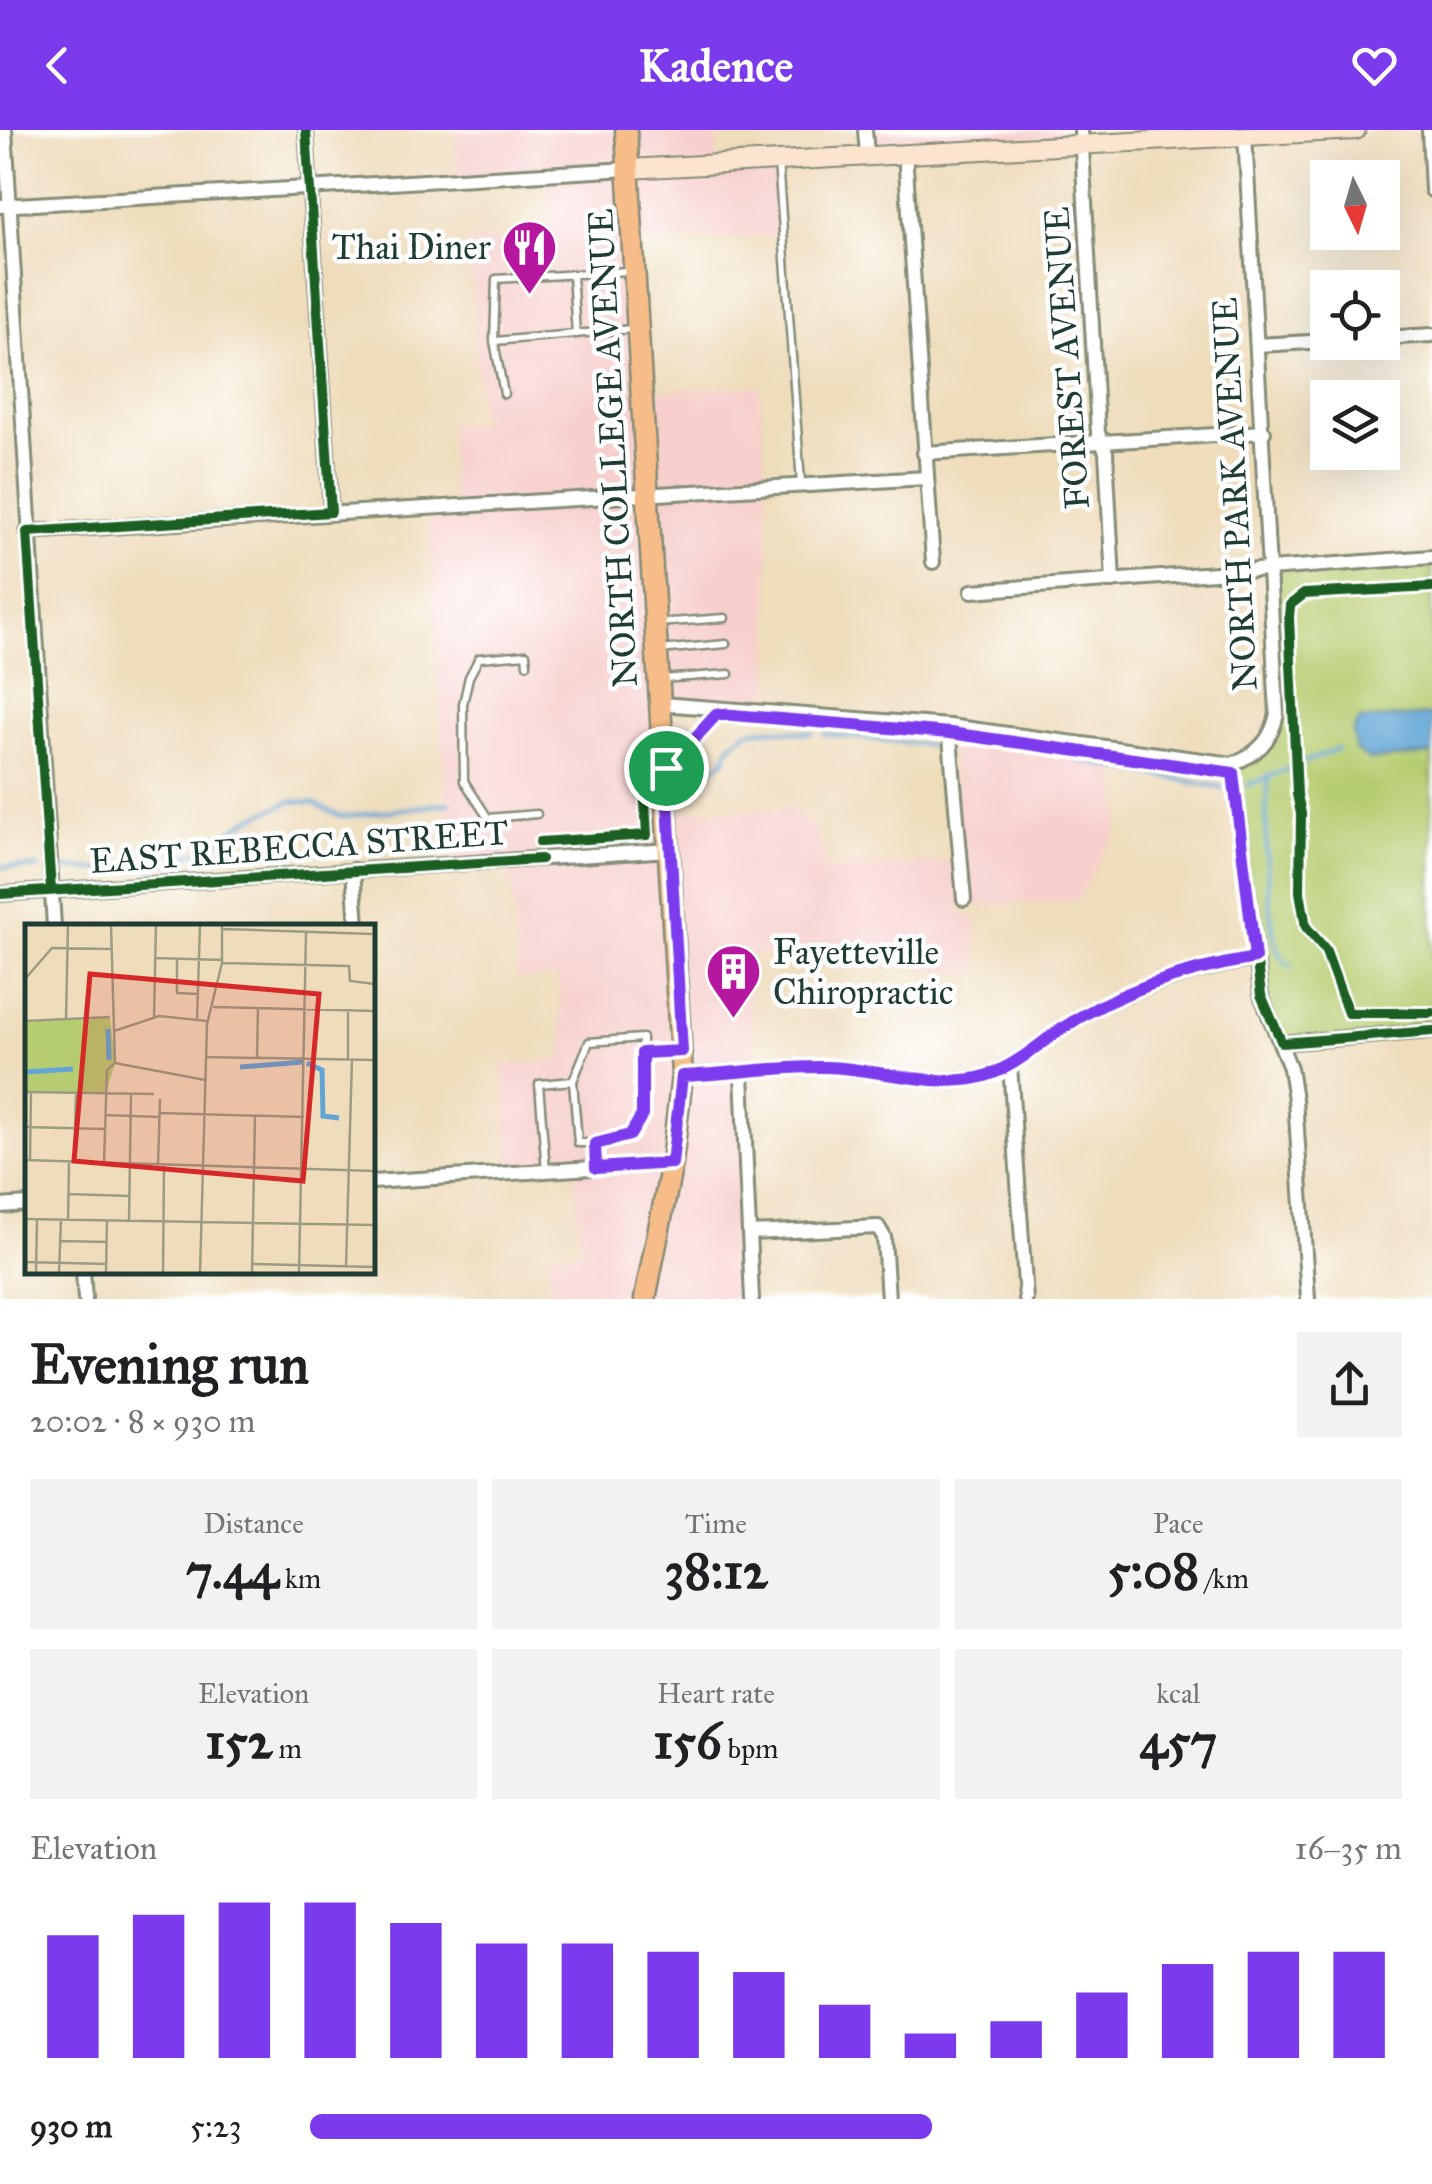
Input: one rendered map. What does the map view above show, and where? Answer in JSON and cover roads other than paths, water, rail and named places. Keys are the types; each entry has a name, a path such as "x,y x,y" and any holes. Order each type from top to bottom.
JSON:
{"main road":[{"name":"NORTH COLLEGE AVENUE","path":"626,130 682,1051 672,1163 646,1299"}],"street":[{"path":"4,130 4,206 54,924"},
{"path":"306,130 331,512"},
{"path":"865,130 867,155"},
{"path":"4,206 904,153 1082,137 1356,130"},
{"path":"1429,130 1432,190"},
{"name":"NORTH PARK AVENUE","path":"1232,764 1255,755 1274,728 1277,714 1245,135"},
{"name":"FOREST AVENUE","path":"1082,137 1098,433 1106,452 1113,582"},
{"path":"904,153 932,562"},
{"path":"1400,337 1432,335"},
{"path":"1257,344 1310,341"},
{"path":"924,452 1264,432"},
{"path":"27,532 926,478"},
{"path":"972,590 1432,557"},
{"path":"661,704 949,726 1232,764 1261,995 1282,1043 1295,1099 1308,1299"},
{"path":"949,726 964,898"},
{"name":"EAST REBECCA STREET","path":"0,894 670,850"},
{"path":"354,870 357,924"},
{"path":"682,1076 824,1067 962,1080 984,1076 1010,1065 1064,1027 1110,1002 1202,967 1255,958"},
{"path":"1282,1043 1432,1031"},
{"path":"1010,1065 1026,1299"},
{"path":"742,1074 752,1299"},
{"path":"375,1182 672,1163"},
{"path":"0,1206 25,1204"},
{"path":"748,1233 878,1227 884,1237 888,1299"},
{"path":"82,1274 85,1299"}],"lane":[{"path":"778,160 801,486"},
{"path":"504,394 494,341 496,279 634,270"},
{"path":"572,274 576,334"},
{"path":"494,341 638,328"},
{"path":"655,623 726,618"},
{"path":"658,650 726,644"},
{"path":"527,664 526,654 479,658 469,676 463,704 464,781 488,818 537,814"},
{"path":"660,679 729,674"},
{"path":"642,1038 642,1053 642,1115 630,1135 595,1144 578,1142 574,1081 589,1042 642,1038"},
{"path":"642,1053 682,1051"},
{"path":"546,1171 539,1084 574,1081"},
{"path":"595,1144 596,1168"}],"water":[{"path":"1432,715 1432,754 1370,760 1356,751 1353,732 1359,720"}],"waterway":[{"path":"689,786 724,761 730,746 748,731 812,733"},
{"path":"824,734 930,745"},
{"path":"1248,785 1337,749"},
{"path":"1077,760 1224,788"},
{"path":"1269,779 1266,842 1272,922 1281,957 1292,967"},
{"path":"56,868 159,866 209,847 247,820 292,801 313,803 342,817 450,803"},
{"path":"0,867 39,868"}],"place":[{"name":"Thai Diner","path":"530,296"},
{"name":"Fayetteville Chiropractic","path":"734,1021"}]}
